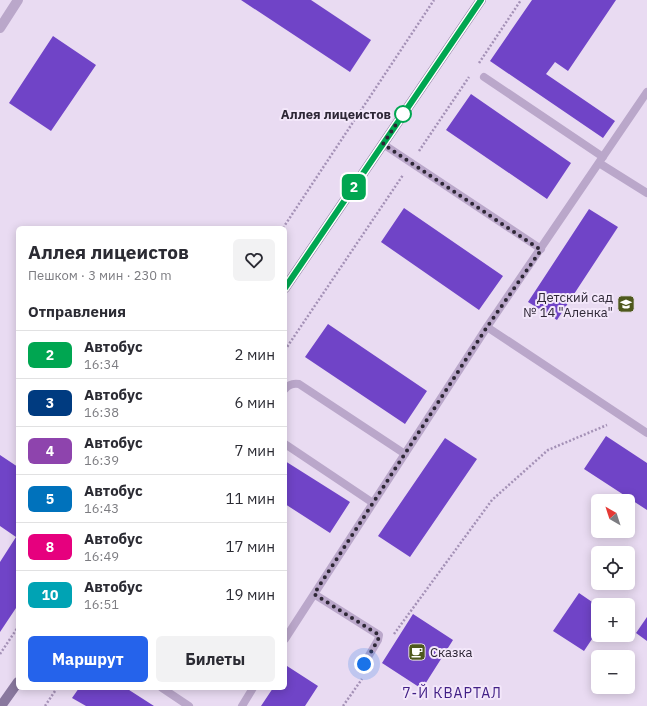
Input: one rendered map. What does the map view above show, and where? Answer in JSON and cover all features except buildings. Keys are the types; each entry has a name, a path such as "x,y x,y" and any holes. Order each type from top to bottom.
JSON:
{"street":[{"path":"0,28 18,0"},
{"path":"287,285 481,0"},
{"path":"2,706 16,685"}],"lane":[{"path":"484,77 647,193"},
{"path":"287,636 487,327 541,250 647,92"},
{"path":"383,144 541,250"},
{"path":"487,327 647,433"},
{"path":"287,386 294,383 299,384 405,454"},
{"path":"287,445 373,503"},
{"path":"314,594 379,635 378,640 364,664"},
{"path":"165,690 189,706"},
{"path":"242,706 252,690"}],"path":[{"path":"283,226 434,0"},
{"path":"393,635 492,500 548,450 624,418"},
{"path":"0,654 16,630"},
{"path":"343,706 366,674"},
{"path":"45,706 56,690"}],"bus line":[{"name":"2","path":"287,285 481,0"}],"place":[{"name":"Аллея лицеистов","path":"403,114"},
{"name":"Детский сад № 14 \"Аленка\"","path":"626,304"},
{"name":"Сказка","path":"417,652"}],"district":[{"name":"7-Й КВАРТАЛ","path":"452,693"}],"route":[{"path":"364,664 378,640 379,635 375,631 314,594 487,327 541,250 383,144 403,114"}]}
